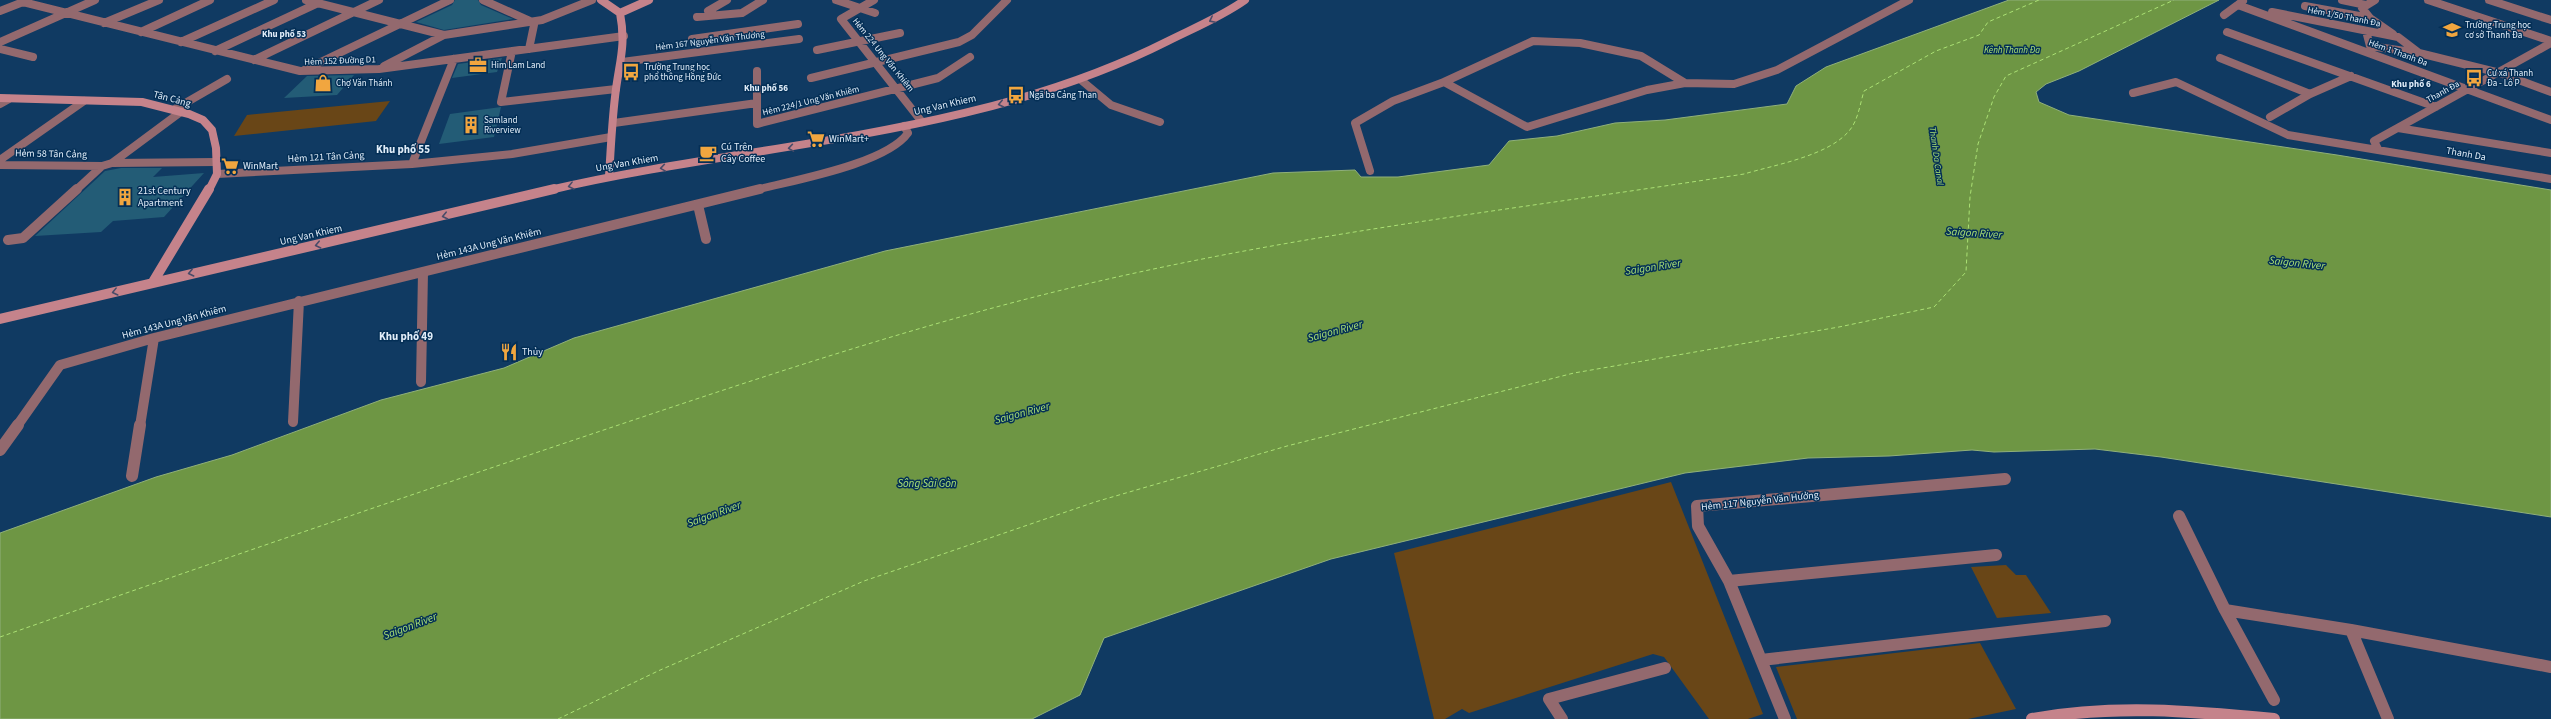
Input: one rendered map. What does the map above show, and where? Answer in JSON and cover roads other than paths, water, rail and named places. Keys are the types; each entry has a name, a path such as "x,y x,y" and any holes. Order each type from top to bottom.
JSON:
{"main road":[{"path":"601,0 620,13 624,36 622,62 616,89 609,176"},
{"path":"620,13 649,0"},
{"name":"Ung Van Khiem","path":"0,319 153,282 516,200 609,176 808,145 904,126 1016,101 1080,80 1141,55 1231,10 1245,0"},
{"name":"Tân Cảng","path":"4,98 142,102 178,110 203,120 212,130 217,174"},
{"path":"153,282 168,254 202,203 217,174"},
{"path":"2032,719 2048,715 2118,715 2173,710 2274,719"}],"street":[{"path":"0,42 94,0"},
{"path":"104,23 159,0"},
{"path":"141,32 210,0"},
{"path":"181,42 274,0"},
{"path":"306,0 444,35"},
{"path":"214,51 328,0"},
{"path":"254,60 379,0"},
{"path":"300,71 450,0"},
{"path":"483,0 532,22"},
{"path":"379,68 444,35 532,22 554,16 592,0"},
{"path":"708,11 727,0"},
{"path":"697,17 742,13 763,0"},
{"path":"836,0 875,13"},
{"path":"862,9 874,0"},
{"path":"811,78 878,63 959,42 972,35 1007,0"},
{"path":"1444,82 1527,127 1608,100 1647,90 1685,83 1734,84 1778,70 1909,0"},
{"path":"2342,0 2366,5"},
{"name":"Hẻm 1/50 Thanh Đa","path":"2375,0 2362,8 2370,18 2398,37 2419,54 2500,73 2551,92"},
{"path":"2428,0 2551,42"},
{"path":"2489,0 2551,20"},
{"name":"Hẻm 152 Đường D1","path":"0,12 22,2 61,14 104,23 300,71 379,68 624,36"},
{"path":"2224,15 2241,3"},
{"name":"Hẻm 1/50 Thanh Đa","path":"2241,3 2398,37"},
{"name":"Hẻm 1 Thanh Đa","path":"2241,3 2551,120"},
{"path":"2305,6 2370,18"},
{"name":"Hẻm 224 Ung Văn Khiêm","path":"862,9 841,19 878,63 922,122"},
{"path":"529,49 534,25 532,22"},
{"path":"692,38 798,24"},
{"path":"2366,30 2370,46 2419,54"},
{"path":"748,31 749,46"},
{"path":"2227,32 2436,107"},
{"path":"817,50 900,33"},
{"name":"Hẻm 167 Nguyễn Văn Thương","path":"622,62 800,39"},
{"path":"1370,171 1355,123 1393,101 1444,82 1533,42 1580,43 1641,56 1685,83"},
{"name":"Thanh Đa","path":"2378,149 2374,141 2500,73 2551,42"},
{"path":"0,49 33,57"},
{"path":"512,51 501,102 616,89"},
{"path":"898,90 938,78 970,57"},
{"path":"2220,58 2310,94"},
{"path":"412,164 454,59"},
{"name":"Hẻm 224/1 Ung Văn Khiêm","path":"757,71 757,124 898,90"},
{"path":"2270,117 2310,94 2351,76"},
{"path":"112,163 178,110 227,79"},
{"path":"1080,80 1111,105 1160,122"},
{"name":"Thanh Da","path":"2133,93 2176,82 2288,135 2378,149 2551,180"},
{"path":"0,104 4,98"},
{"path":"0,160 84,101"},
{"path":"614,123 757,103"},
{"name":"Hẻm 143A Ung Văn Khiêm","path":"0,450 60,365 154,338 299,301 698,205 836,168 880,154 903,140 908,133 904,126"},
{"path":"2398,128 2551,153"},
{"name":"Hẻm 121 Tân Cảng","path":"217,174 479,159 547,150 611,137"},
{"path":"8,240 23,238 102,166 112,163 216,162"},
{"name":"Hẻm 58 Tân Cảng","path":"0,165 102,166"},
{"path":"698,205 706,239"},
{"path":"421,382 423,272"},
{"path":"293,422 299,301"},
{"path":"132,476 154,338"},
{"name":"Hẻm 117 Nguyễn Văn Hưởng","path":"1785,719 1729,581 1698,526 1696,515 1697,506 2005,479"},
{"path":"2179,516 2225,610 2274,700"},
{"path":"1729,581 1996,555"},
{"path":"2225,610 2350,630 2551,667"},
{"path":"1761,660 2104,621"},
{"path":"2350,630 2388,719"},
{"path":"1562,719 1549,699 1666,668"}],"water":[{"name":"Sông Sài Gòn","path":"2009,0 2219,0 2079,71 2046,84 2036,92 2039,102 2069,115 2337,155 2551,190 2551,517 2161,457 2095,449 1994,452 1972,450 1889,456 1808,458 1685,473 1331,559 1104,638 1080,695 1032,719 0,719 0,533 156,477 232,455 381,400 504,368 574,338 885,251 1273,173 1355,170 1361,177 1398,177 1489,165 1509,141 1557,136 1615,123 1665,120 1787,104 1796,86 1826,67"}],"place":[{"name":"Trường Trung học cơ sở Thanh Đa","path":"2452,30"},
{"name":"Him Lam Land","path":"478,65"},
{"name":"Trường Trung học phổ thông Hồng Đức","path":"631,72"},
{"name":"Cư xá Thanh Đa - Lô P","path":"2474,78"},
{"name":"Chợ Văn Thánh","path":"323,83"},
{"name":"Ngã ba Cảng Than","path":"1016,95"},
{"name":"Samland Riverview","path":"471,125"},
{"name":"WinMart+","path":"816,139"},
{"name":"Cú Trên Cây Coffee","path":"708,153"},
{"name":"WinMart","path":"230,166"},
{"name":"21st Century Apartment","path":"125,197"},
{"name":"Thủy","path":"509,352"}],"district":[{"name":"Khu phố 53","path":"284,34"},
{"name":"Khu phố 6","path":"2411,84"},
{"name":"Khu phố 56","path":"766,88"},
{"name":"Khu phố 55","path":"403,149"},
{"name":"Khu phố 49","path":"406,336"}],"water label":[{"name":"Kênh Thanh Đa","path":"2012,50"},
{"name":"Thanh Da Canal","path":"1936,156"},
{"name":"Saigon River","path":"1974,233"},
{"name":"Saigon River","path":"2297,263"},
{"name":"Saigon River","path":"1653,267"},
{"name":"Saigon River","path":"1335,331"},
{"name":"Saigon River","path":"1022,413"},
{"name":"Saigon River","path":"714,514"},
{"name":"Saigon River","path":"410,626"}]}
